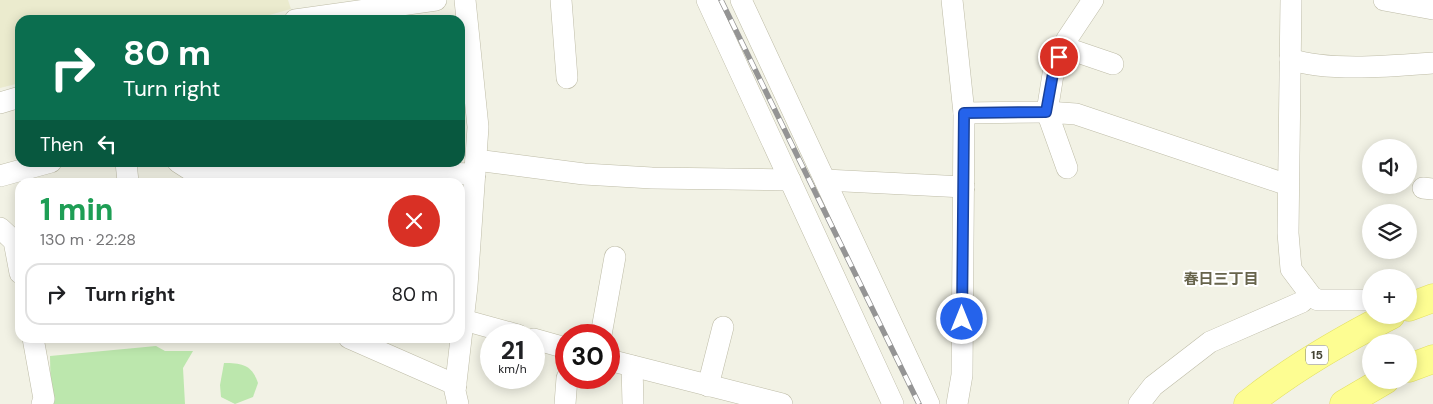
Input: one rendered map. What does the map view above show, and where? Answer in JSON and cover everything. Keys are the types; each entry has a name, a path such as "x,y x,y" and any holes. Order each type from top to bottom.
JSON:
{"main road":[{"name":"15","path":"1248,404 1289,372 1342,340 1373,324"},
{"path":"1417,365 1433,358"},
{"path":"1344,404 1370,389"}],"street":[{"path":"331,15 436,0"},
{"path":"465,286 478,127 466,0"},
{"path":"561,0 567,78"},
{"path":"707,0 893,404"},
{"path":"741,0 929,404"},
{"path":"952,0 964,113 962,375 957,404"},
{"path":"1067,168 1046,112 1054,68 1063,47 1093,0"},
{"path":"1291,0 1288,185 1290,264 1293,275 1312,298 1318,300 1362,300"},
{"path":"1397,1 1433,9 1433,14"},
{"path":"1063,47 1113,64"},
{"path":"1290,59 1303,64 1386,67 1433,63"},
{"path":"0,103 15,98"},
{"path":"964,113 1046,112 1076,114 1288,185"},
{"path":"0,176 33,167"},
{"path":"194,173 264,167 361,171 476,167 652,178 790,180"},
{"path":"825,180 964,187"},
{"path":"0,228 14,241 15,246"},
{"path":"603,324 615,257"},
{"path":"1139,404 1153,386 1210,342 1302,302"},
{"path":"465,320 480,324"},
{"path":"708,386 723,328"},
{"path":"34,343 44,399 42,404"},
{"path":"364,343 457,394 460,343"},
{"path":"620,363 782,404"},
{"path":"632,366 633,404"},
{"path":"565,404 566,389"}],"shaded area":[{"path":"0,0 288,0 291,9 269,15 15,15 15,84 0,88"}],"green space":[{"path":"156,346 165,351 193,351 183,368 185,404 51,404 50,356"},
{"path":"224,363 246,366 253,372 258,383 253,397 235,404 221,397 220,385"}],"railway":[{"path":"721,0 919,404"}],"district":[{"name":"春日三丁目","path":"1221,279"}],"route":[{"path":"962,319 964,113 1046,112 1054,68 1059,57"}]}
